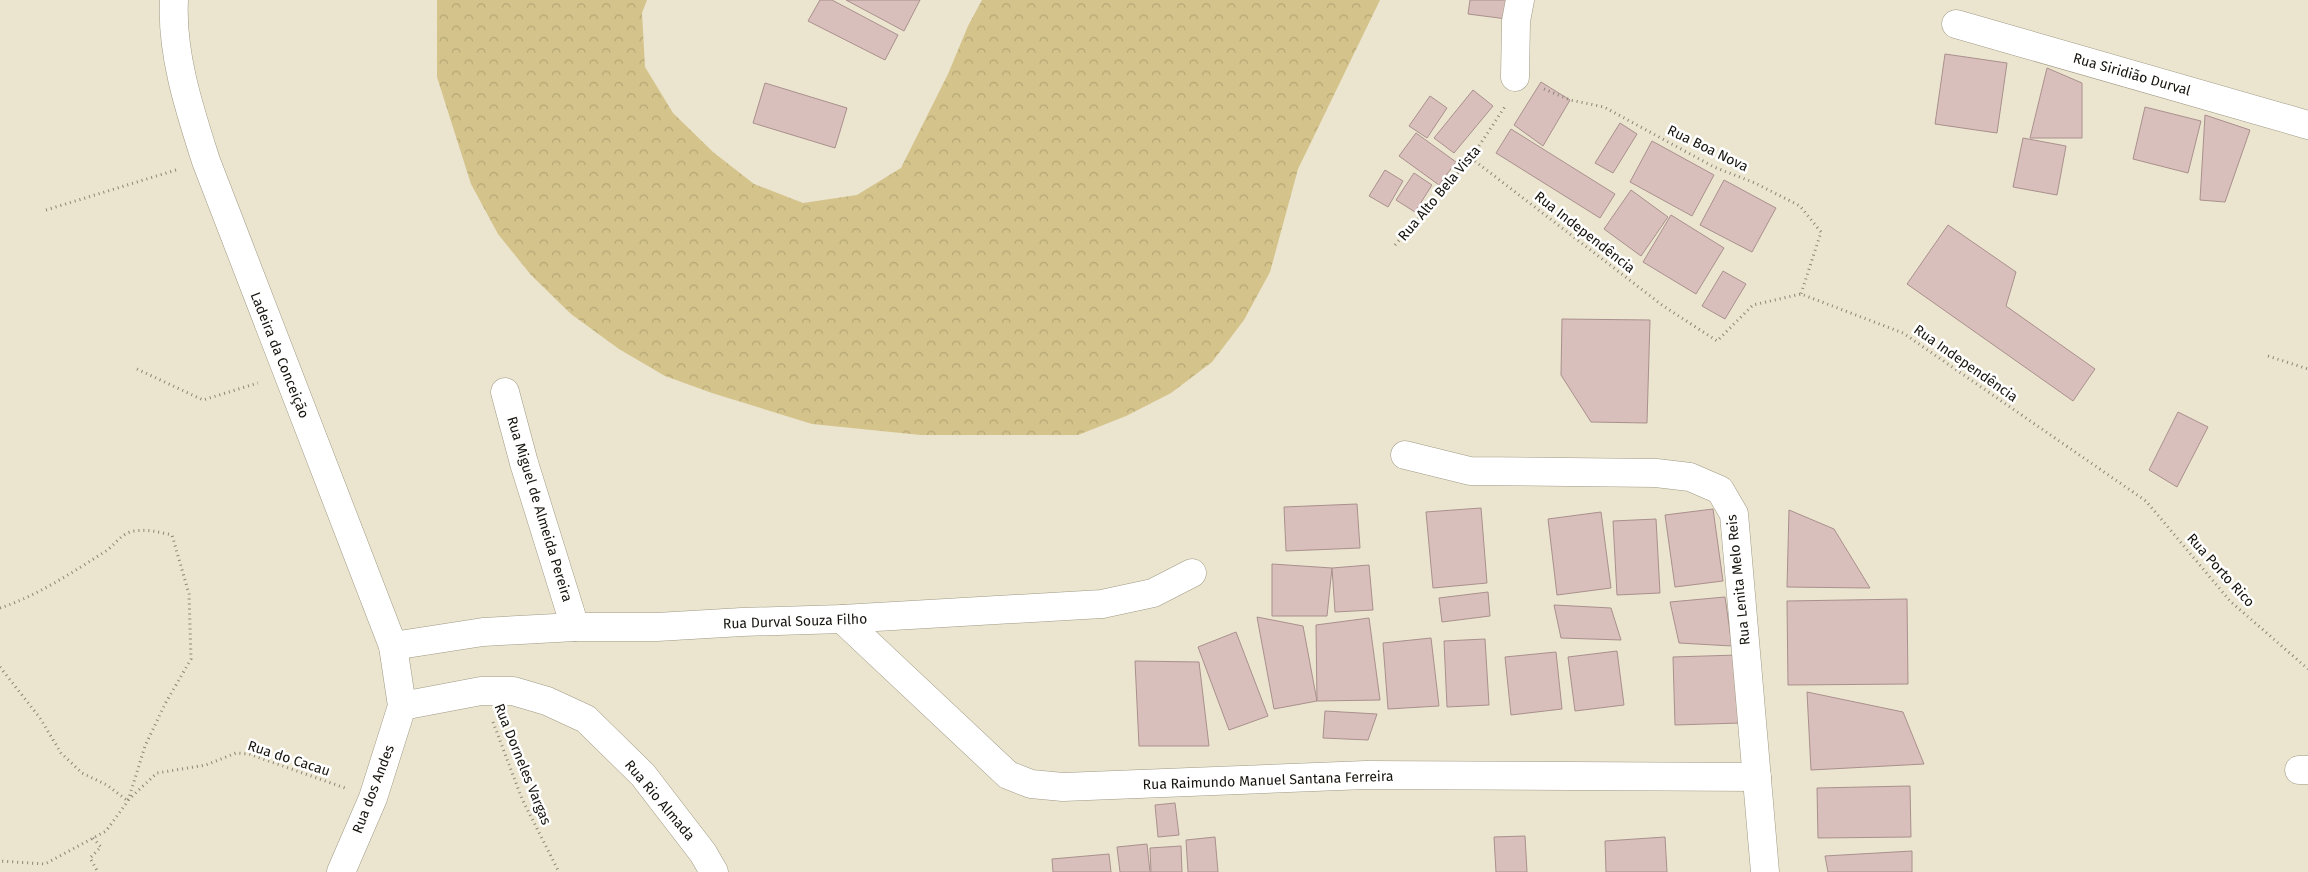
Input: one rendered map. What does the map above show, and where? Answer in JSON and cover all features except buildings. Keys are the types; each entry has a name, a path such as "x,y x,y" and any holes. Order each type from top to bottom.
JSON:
{"street":[{"name":"Ladeira da Conceição","path":"174,0 173,16 186,96 206,162 392,646 402,706"},
{"path":"1515,77 1516,21 1520,0"},
{"name":"Rua Siridião Durval","path":"1956,24 2308,125"},
{"name":"Rua Miguel de Almeida Pereira","path":"505,392 524,464 575,627"},
{"name":"Rua Lenita Melo Reis","path":"1405,455 1470,471 1656,473 1690,477 1720,490 1734,514 1766,872"},
{"name":"Rua Durval Souza Filho","path":"392,646 483,632 575,627 656,627 742,622 842,620 1102,604 1152,593 1192,573"},
{"name":"Rua Raimundo Manuel Santana Ferreira","path":"842,620 1008,775 1031,784 1063,787 1366,776 1757,777"},
{"name":"Rua Rio Almada","path":"402,706 481,691 513,691 547,701 586,719 643,776 703,854 714,872"},
{"name":"Rua dos Andes","path":"341,872 373,798 402,706"}],"path":[{"name":"Rua Alto Bela Vista","path":"1395,244 1471,158 1511,98 1515,77"},
{"name":"Rua Boa Nova","path":"1515,77 1570,100 1604,108 1714,166 1755,183 1800,206 1821,232 1801,294"},
{"name":"Rua Independência","path":"1471,158 1662,305 1717,342 1753,305 1801,294 1903,333 2146,501"},
{"path":"46,210 206,162"},
{"path":"2268,356 2308,369"},
{"path":"137,369 203,400 287,374"},
{"name":"Rua Porto Rico","path":"2146,501 2230,600 2308,669"},
{"path":"0,608 20,600 61,577 108,549 118,539 132,531 154,531 172,535 189,594 192,659 165,704 145,746 128,800 106,831 45,864 0,861"},
{"path":"0,667 40,718 61,753 82,773 107,785 128,800"},
{"name":"Rua Dorneles Vargas","path":"481,691 522,799 559,872"},
{"name":"Rua do Cacau","path":"128,800 157,773 206,765 236,753 250,754 373,798"},
{"path":"93,838 101,847 90,858 98,872"}],"green space":[{"path":"437,0 647,0 642,13 645,67 673,113 713,152 754,184 803,203 857,195 901,168 948,74 968,26 982,0 1380,0 1298,169 1270,272 1244,320 1212,362 1171,393 1126,416 1078,435 921,435 812,424 712,393 665,376 619,349 571,314 531,275 498,234 471,184 437,77"}]}
